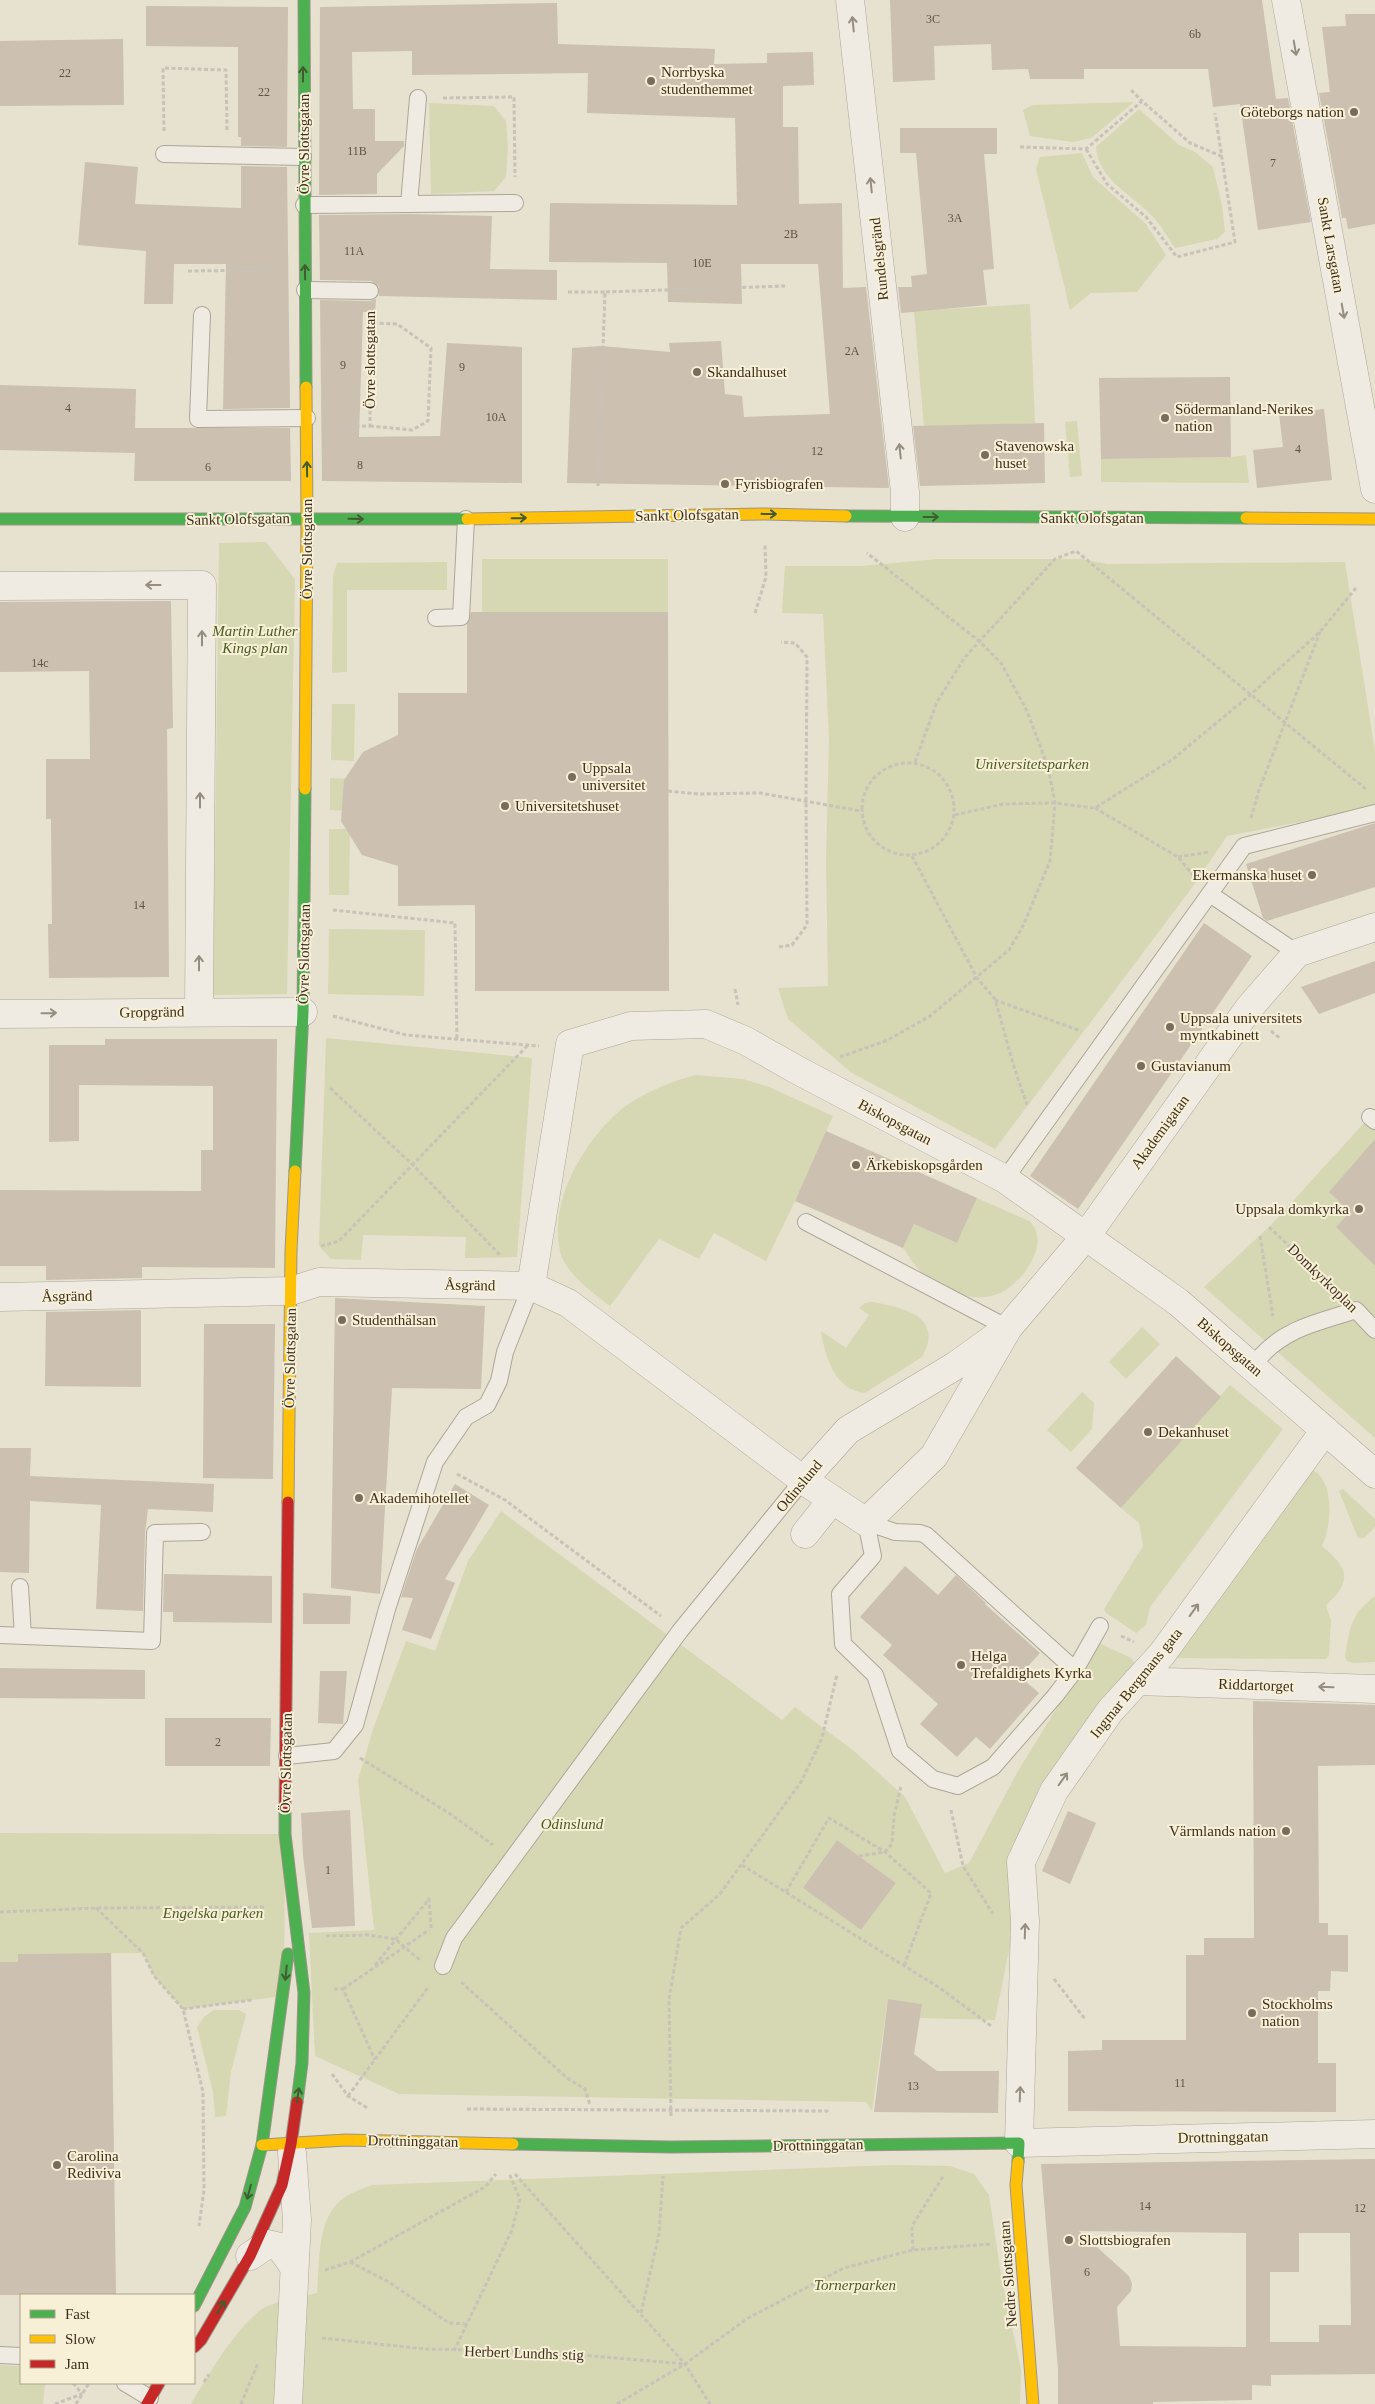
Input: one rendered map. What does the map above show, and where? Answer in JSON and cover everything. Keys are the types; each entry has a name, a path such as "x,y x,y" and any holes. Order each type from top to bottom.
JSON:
{"street":[{"name":"Övre Slottsgatan","path":"195,2346 201,2340 250,2256 282,2184 291,2144 302,2063 304,1993 286,1834 291,1250 302,1063 308,518 303,157 304,0"},
{"name":"Rundelsgränd","path":"850,0 905,492 905,517"},
{"name":"Sankt Larsgatan","path":"1286,0 1375,489"},
{"name":"Sankt Olofsgatan","path":"0,519 466,519 764,514 905,517 1375,519"},
{"path":"0,586 202,585 198,1012"},
{"name":"Akademigatan","path":"1086,1236 1249,1008 1298,953 1375,926"},
{"name":"Gropgränd","path":"0,1014 303,1012"},
{"name":"Biskopsgatan","path":"570,1044 631,1026 706,1024 746,1041 799,1071 1005,1179 1178,1302 1375,1474"},
{"path":"530,1286 570,1044"},
{"name":"Odinslund","path":"803,1480 848,1430 955,1366 1008,1328 1086,1236"},
{"name":"Åsgränd","path":"0,1297 291,1292 319,1282 530,1286 568,1303 803,1480 866,1522"},
{"path":"866,1522 934,1456 1008,1328"},
{"name":"Ingmar Bergmans gata","path":"1019,2142 1026,1921 1021,1862 1054,1791 1110,1711 1162,1654 1325,1430"},
{"path":"805,1534 832,1500"},
{"name":"Riddartorget","path":"1137,1680 1375,1689"},
{"name":"Övre Slottsgatan","path":"195,2304 245,2207 262,2145 284,1996 293,1907"},
{"name":"Drottninggatan","path":"262,2145 380,2140 671,2147 1375,2134"},
{"name":"Nedre Slottsgatan","path":"1019,2142 1016,2185 1033,2404"},
{"path":"288,2404 297,2220 291,2144"},
{"path":"250,2256 268,2244 280,2247 294,2268"},
{"path":"148,2401 158,2384"}],"lane":[{"path":"409,204 418,98"},
{"path":"164,154 303,157"},
{"path":"304,205 515,203"},
{"path":"305,290 370,291"},
{"path":"202,316 198,419 307,423"},
{"path":"436,618 461,617 466,519"},
{"path":"1005,1179 1037,1131 1244,846 1375,813"},
{"path":"1210,894 1298,953"},
{"path":"806,1222 1008,1328"},
{"path":"287,1756 334,1751 355,1726 387,1609 434,1462 466,1417 487,1405 499,1381 505,1352 530,1286"},
{"path":"1261,1356 1295,1329 1356,1310"},
{"name":"Domkyrkoplan","path":"1356,1310 1375,1330"},
{"name":"Odinslund","path":"443,1966 454,1938 680,1631 803,1480"},
{"path":"866,1522 873,1556 840,1594 844,1644 875,1675 900,1751 933,1779 958,1786 993,1767 1075,1670 1100,1626"},
{"path":"866,1522 895,1532 926,1535 1075,1670"},
{"path":"0,1635 152,1641 155,1533 202,1532"},
{"path":"20,1587 23,1636"},
{"path":"0,2355 20,2356"},
{"path":"126,2384 148,2401"}],"path":[{"path":"164,154 163,68 226,70 228,156"},
{"path":"1130,90 1190,143 1222,156"},
{"path":"418,98 514,97 515,203"},
{"path":"1020,146 1086,149 1142,101"},
{"path":"1086,149 1107,184 1146,217 1177,257 1235,242 1215,113"},
{"path":"188,271 305,269"},
{"path":"568,292 785,286"},
{"name":"Övre slottsgatan","path":"307,423 370,426 370,291"},
{"path":"598,516 605,292"},
{"name":"Övre Slottsgatan","path":"370,323 396,324 431,348 428,420 412,430 370,426"},
{"path":"755,613 766,577 764,514"},
{"path":"915,762 937,702 965,656 1055,559 1076,551 1375,796"},
{"path":"799,1071 888,1040 930,1016 978,978 1009,950 1030,912 1050,861 1055,803 1048,767 1027,711 1001,663 979,641 867,553"},
{"path":"1095,808 1173,759 1250,695 1320,632 1356,588"},
{"path":"1244,846 1259,790 1320,632"},
{"path":"779,948 792,945 808,925 806,800 807,657 794,643 781,642"},
{"path":"915,762 934,770 944,779 952,794 955,815 950,831 938,845 926,852 912,856 894,854 880,846 865,828 861,811 867,786 881,771 896,763 915,762"},
{"path":"668,791 698,794 760,793 861,811"},
{"path":"955,815 1003,804 1055,803 1095,808 1178,857 1210,894"},
{"path":"912,856 978,978 995,999 1014,1067 1037,1131"},
{"path":"332,910 455,923 458,1040"},
{"path":"995,999 1104,1039"},
{"path":"303,1012 321,1013 406,1035 527,1046 570,1044"},
{"path":"291,1250 339,1241 527,1046"},
{"path":"302,1063 414,1165 530,1286"},
{"name":"Domkyrkoplan","path":"1269,1227 1356,1310"},
{"path":"1260,1236 1278,1341"},
{"path":"434,1462 505,1500 680,1631"},
{"path":"641,2313 659,2234 664,2165 671,2147 672,2109 669,1999 682,1928 720,1894 801,1782 822,1738 844,1644"},
{"path":"364,1759 449,1813 512,1858"},
{"path":"859,1856 885,1852 892,1844 894,1816 899,1789 916,1764"},
{"path":"945,1783 963,1866 994,1917"},
{"path":"786,1892 829,1818 885,1852 931,1893 904,1966"},
{"path":"742,1865 940,1988 1022,2048"},
{"path":"325,1989 343,1989 431,1929 429,1899 373,1967"},
{"path":"0,1912 96,1908 293,1907"},
{"path":"96,1908 143,1952 154,1976 184,2009 203,2092 204,2190 199,2227"},
{"path":"324,1945 324,1936 368,1935 395,1939 418,1959"},
{"path":"371,2110 348,2096 443,1966 566,2078 585,2089 590,2105"},
{"path":"1054,1979 1085,2019"},
{"path":"343,1989 375,2060"},
{"path":"184,2009 255,2000"},
{"path":"458,2110 672,2109 827,2111 864,2144"},
{"path":"325,2269 350,2262 485,2187 500,2169"},
{"path":"454,2351 512,2230 520,2199 510,2171 641,2313 685,2364 710,2404"},
{"path":"913,2250 912,2226 945,2173"},
{"path":"617,2404 685,2364 748,2318 844,2268 913,2250 993,2244"},
{"path":"350,2262 390,2282 449,2323 467,2324"},
{"name":"Herbert Lundhs stig","path":"317,2337 454,2351 535,2350 685,2364"},
{"path":"74,2384 82,2394"},
{"path":"76,2404 88,2384"},
{"path":"55,2404 82,2394"}],"green space":[{"path":"1134,102 1091,138 1073,142 1030,136 1023,110 1033,105"},
{"path":"429,103 494,106 506,121 508,147 506,177 494,191 431,194"},
{"path":"1139,109 1179,145 1195,152 1213,167 1222,205 1225,232 1217,239 1175,248 1154,218 1110,179 1103,169 1098,159 1096,147"},
{"path":"1082,153 1093,177 1146,224 1166,255 1137,292 1091,293 1070,310 1036,169 1040,157"},
{"path":"1030,304 1035,423 924,427 914,311"},
{"path":"1077,421 1082,476 1070,477 1065,422"},
{"path":"1246,455 1249,483 1101,482 1101,459 1231,457"},
{"name":"Martin Luther Kings plan","path":"266,542 295,579 287,994 213,995 219,543"},
{"path":"482,559 668,559 668,612 482,612"},
{"name":"Universitetsparken","path":"938,559 1082,559 1107,564 1345,562 1375,751 1375,808 1227,836 1191,889 995,1149 852,1073 788,1019 778,988 828,986 826,860 829,739 823,614 782,613 785,566 862,566"},
{"path":"447,562 447,590 347,590 347,672 332,673 333,576 337,563"},
{"path":"332,704 355,704 354,761 331,760"},
{"path":"330,778 351,779 350,811 330,810"},
{"path":"329,829 350,829 349,895 329,895"},
{"path":"329,929 425,930 424,996 328,994"},
{"path":"326,1038 532,1058 517,1257 465,1258 466,1237 363,1235 361,1260 331,1259 319,1246"},
{"path":"695,1075 743,1079 769,1087 833,1116 766,1261 714,1233 699,1259 659,1239 610,1306 580,1282 567,1267 563,1259 558,1232 559,1213 564,1194 571,1176 592,1141 617,1113 634,1100 654,1090"},
{"path":"1375,1111 1375,1438 1204,1287 1269,1227"},
{"path":"977,1198 1029,1221 1036,1230 1038,1241 1036,1252 1030,1264 1014,1284 1004,1291 987,1297 970,1297 945,1289 926,1277 903,1248 914,1224 957,1243"},
{"path":"872,1302 896,1307 917,1316 924,1323 928,1332 928,1343 922,1357 865,1393 855,1391 846,1386 833,1371 825,1351 821,1331 846,1348 869,1315 859,1308 865,1303"},
{"path":"1142,1327 1160,1344 1126,1379 1109,1362"},
{"path":"1230,1385 1283,1429 1150,1607 1146,1625 1136,1633 1106,1613 1104,1609 1143,1546 1139,1523 1121,1508"},
{"path":"1082,1392 1094,1403 1092,1429 1071,1452 1047,1430"},
{"path":"1311,1469 1319,1474 1328,1492 1328,1527 1322,1546 1333,1555 1341,1566 1344,1578 1338,1593 1326,1606 1331,1620 1329,1656 1326,1659 1178,1658 1174,1655"},
{"path":"1343,1489 1375,1519 1375,1527 1364,1538 1358,1538 1339,1491"},
{"name":"Odinslund","path":"501,1511 782,1720 795,1707 854,1751 905,1797 945,1873 969,1863 1018,1771 1094,1648 1099,1643 1131,1658 1135,1664 1133,1670 1052,1783 1009,1950 995,2020 920,2018 921,2004 888,1999 872,2111 866,2102 399,2094 315,2056 309,1933 374,1930 358,1780 373,1729 406,1641 435,1651 468,1561","holes":["837,1840 896,1883 861,1930 803,1888"]},
{"path":"1375,1596 1375,1662 1354,1663 1347,1661 1345,1657 1352,1622 1360,1609"},
{"name":"Engelska parken","path":"0,1833 285,1834 284,1996 183,2009 154,1976 143,1953 19,1954 18,1962 0,1962"},
{"path":"214,2010 239,2010 246,2014 231,2072 226,2116 215,2117 213,2092 197,2027 204,2017"},
{"name":"Tornerparken","path":"894,2165 950,2166 974,2174 989,2195 1001,2275 1021,2369 1020,2404 191,2404 232,2340 252,2317 267,2306 317,2293 319,2256 327,2219 341,2200 356,2191 372,2185"},
{"path":"0,2365 20,2366 20,2384 45,2384 43,2404 0,2404"}],"building":[{"path":"890,0 1262,0 1276,99 1288,98 1311,222 1258,230 1240,104 1213,107 1208,69 1084,69 1084,79 1030,79 1028,69 992,70 991,44 934,46 935,80 893,82"},
{"path":"557,3 558,44 715,49 714,64 767,63 767,53 813,52 814,85 783,86 783,127 798,127 799,204 842,203 843,288 866,287 889,488 567,483 572,348 601,346 670,352 669,343 721,341 725,394 742,396 744,417 830,414 818,264 741,264 742,304 668,302 667,263 549,262 550,203 737,205 735,118 587,113 588,73 412,75 412,51 352,52 353,109 375,109 375,141 404,141 404,146 377,174 377,194 319,195 320,7"},
{"path":"146,6 288,7 287,147 241,146 241,137 238,137 238,47 146,46"},
{"name":"Göteborgs nation","path":"1345,14 1375,14 1375,224 1348,229 1346,218 1342,218 1319,93 1330,92 1322,27 1346,26"},
{"path":"123,39 124,105 0,106 0,41"},
{"path":"900,128 997,128 997,154 984,154 994,269 983,270 987,305 901,313 898,287 912,287 911,276 927,274 916,153 900,153"},
{"path":"85,162 138,167 135,204 241,208 241,166 287,167 290,408 223,409 226,264 174,264 173,304 144,304 146,251 78,245"},
{"path":"410,214 492,216 490,269 557,270 557,300 379,296 379,287 371,281 320,280 319,215"},
{"path":"376,299 375,312 363,312 359,437 440,436 447,343 522,347 522,483 322,481 320,300 370,301"},
{"name":"Södermanland-Nerikes nation","path":"1230,377 1231,457 1101,459 1099,378"},
{"path":"0,385 136,389 135,428 290,428 291,481 134,481 135,453 0,450"},
{"path":"1324,409 1332,480 1257,488 1253,450 1283,447 1279,414"},
{"name":"Stavenowska huset","path":"1044,423 1045,483 920,486 913,426"},
{"path":"171,601 173,728 167,729 169,977 49,978 48,924 52,924 51,819 46,819 46,759 90,759 89,671 0,672 0,602"},
{"name":"Universitetshuset","path":"471,612 668,612 669,991 475,991 475,905 398,906 398,866 362,855 341,821 344,780 363,752 398,735 398,693 467,693 467,625"},
{"name":"Ekermanska huset","path":"1375,823 1375,887 1267,921 1263,918 1246,864"},
{"name":"Gustavianum","path":"1204,923 1252,956 1078,1209 1030,1176"},
{"path":"1375,961 1375,993 1319,1014 1301,987"},
{"path":"105,1039 277,1039 275,1268 142,1267 142,1278 46,1280 46,1266 0,1266 0,1190 201,1191 201,1150 213,1150 213,1086 79,1085 79,1141 49,1142 49,1045 105,1045"},
{"name":"Ärkebiskopsgården","path":"826,1131 977,1198 957,1243 914,1224 903,1248 795,1201"},
{"path":"1375,1139 1375,1266 1336,1227 1346,1216 1341,1211 1345,1207 1329,1192"},
{"path":"335,1298 485,1306 481,1389 392,1388 380,1594 331,1588"},
{"path":"141,1310 141,1387 45,1386 46,1312"},
{"path":"204,1324 275,1324 273,1479 203,1478"},
{"name":"Dekanhuset","path":"1176,1356 1221,1397 1121,1508 1076,1468"},
{"path":"0,1448 31,1448 30,1476 214,1484 213,1512 148,1509 145,1533 143,1611 96,1609 101,1505 30,1501 29,1573 0,1572"},
{"path":"455,1484 489,1505 445,1579 455,1583 431,1639 402,1630 413,1598 401,1597 417,1549"},
{"name":"Helga Trefaldighets Kyrka","path":"905,1566 938,1595 956,1575 985,1604 1040,1653 1019,1676 1039,1693 990,1749 976,1737 957,1757 920,1724 938,1704 883,1655 892,1645 860,1617"},
{"path":"164,1574 272,1576 272,1623 173,1622 173,1612 163,1612"},
{"path":"303,1593 351,1596 350,1624 303,1624"},
{"path":"0,1668 145,1670 145,1699 0,1698"},
{"path":"320,1671 347,1671 343,1724 318,1723"},
{"name":"Stockholms nation","path":"1253,1701 1375,1705 1375,1765 1318,1766 1319,1923 1328,1923 1328,1935 1348,1935 1348,1972 1331,1971 1330,1991 1318,1991 1318,2063 1336,2063 1336,2112 1068,2111 1068,2051 1102,2050 1102,2040 1186,2040 1186,1955 1204,1955 1204,1938 1254,1938"},
{"path":"165,1718 271,1718 270,1766 165,1766"},
{"path":"350,1810 355,1926 312,1928 303,1856 301,1813"},
{"path":"1068,1811 1096,1823 1070,1884 1042,1871"},
{"path":"837,1840 896,1883 861,1930 803,1888"},
{"name":"Carolina Rediviva","path":"111,1953 116,2294 0,2295 0,1962 18,1962 18,1954"},
{"path":"888,1999 922,2004 914,2054 937,2071 999,2071 998,2113 874,2112"},
{"path":"1375,2159 1375,2374 1271,2375 1271,2386 1252,2385 1252,2400 1153,2402 1153,2404 1058,2404 1058,2369 1041,2164","holes":["1079,2231 1246,2233 1246,2347 1120,2346 1117,2307 1131,2291 1132,2284 1129,2276","1299,2233 1350,2233 1351,2325 1319,2325 1319,2342 1270,2342 1270,2272 1299,2272"]}],"traffic: fast":[{"path":"304,0 306,387"},
{"path":"846,516 1246,518"},
{"path":"0,519 467,519"},
{"path":"295,1171 303,1012 305,789"},
{"path":"285,1807 285,1834 304,1993 302,2063 297,2102"},
{"path":"195,2304 245,2207 262,2145 288,1954"},
{"path":"513,2144 671,2147 1019,2143 1018,2162"}],"traffic: slow":[{"path":"305,789 306,387"},
{"path":"467,519 765,514 846,516"},
{"path":"1246,518 1375,519"},
{"path":"288,1502 291,1251 295,1171"},
{"path":"262,2145 346,2140 513,2144"},
{"path":"1018,2162 1016,2185 1033,2404"}],"traffic: jam":[{"path":"285,1807 288,1502"},
{"path":"195,2346 201,2340 250,2256 282,2185 291,2144 297,2102"},
{"path":"147,2404 158,2384"}],"place":[{"name":"Norrbyska studenthemmet","path":"651,81"},
{"name":"Göteborgs nation","path":"1354,112"},
{"name":"Skandalhuset","path":"697,372"},
{"name":"Södermanland-Nerikes nation","path":"1165,418"},
{"name":"Stavenowska huset","path":"985,455"},
{"name":"Fyrisbiografen","path":"725,484"},
{"name":"Uppsala universitet","path":"572,777"},
{"name":"Universitetshuset","path":"505,806"},
{"name":"Ekermanska huset","path":"1312,875"},
{"name":"Uppsala universitets myntkabinett","path":"1170,1027"},
{"name":"Gustavianum","path":"1141,1066"},
{"name":"Ärkebiskopsgården","path":"856,1165"},
{"name":"Uppsala domkyrka","path":"1359,1209"},
{"name":"Studenthälsan","path":"342,1320"},
{"name":"Dekanhuset","path":"1148,1432"},
{"name":"Akademihotellet","path":"359,1498"},
{"name":"Helga Trefaldighets Kyrka","path":"961,1665"},
{"name":"Värmlands nation","path":"1286,1831"},
{"name":"Stockholms nation","path":"1252,2013"},
{"name":"Carolina Rediviva","path":"57,2165"},
{"name":"Slottsbiografen","path":"1069,2240"}]}
